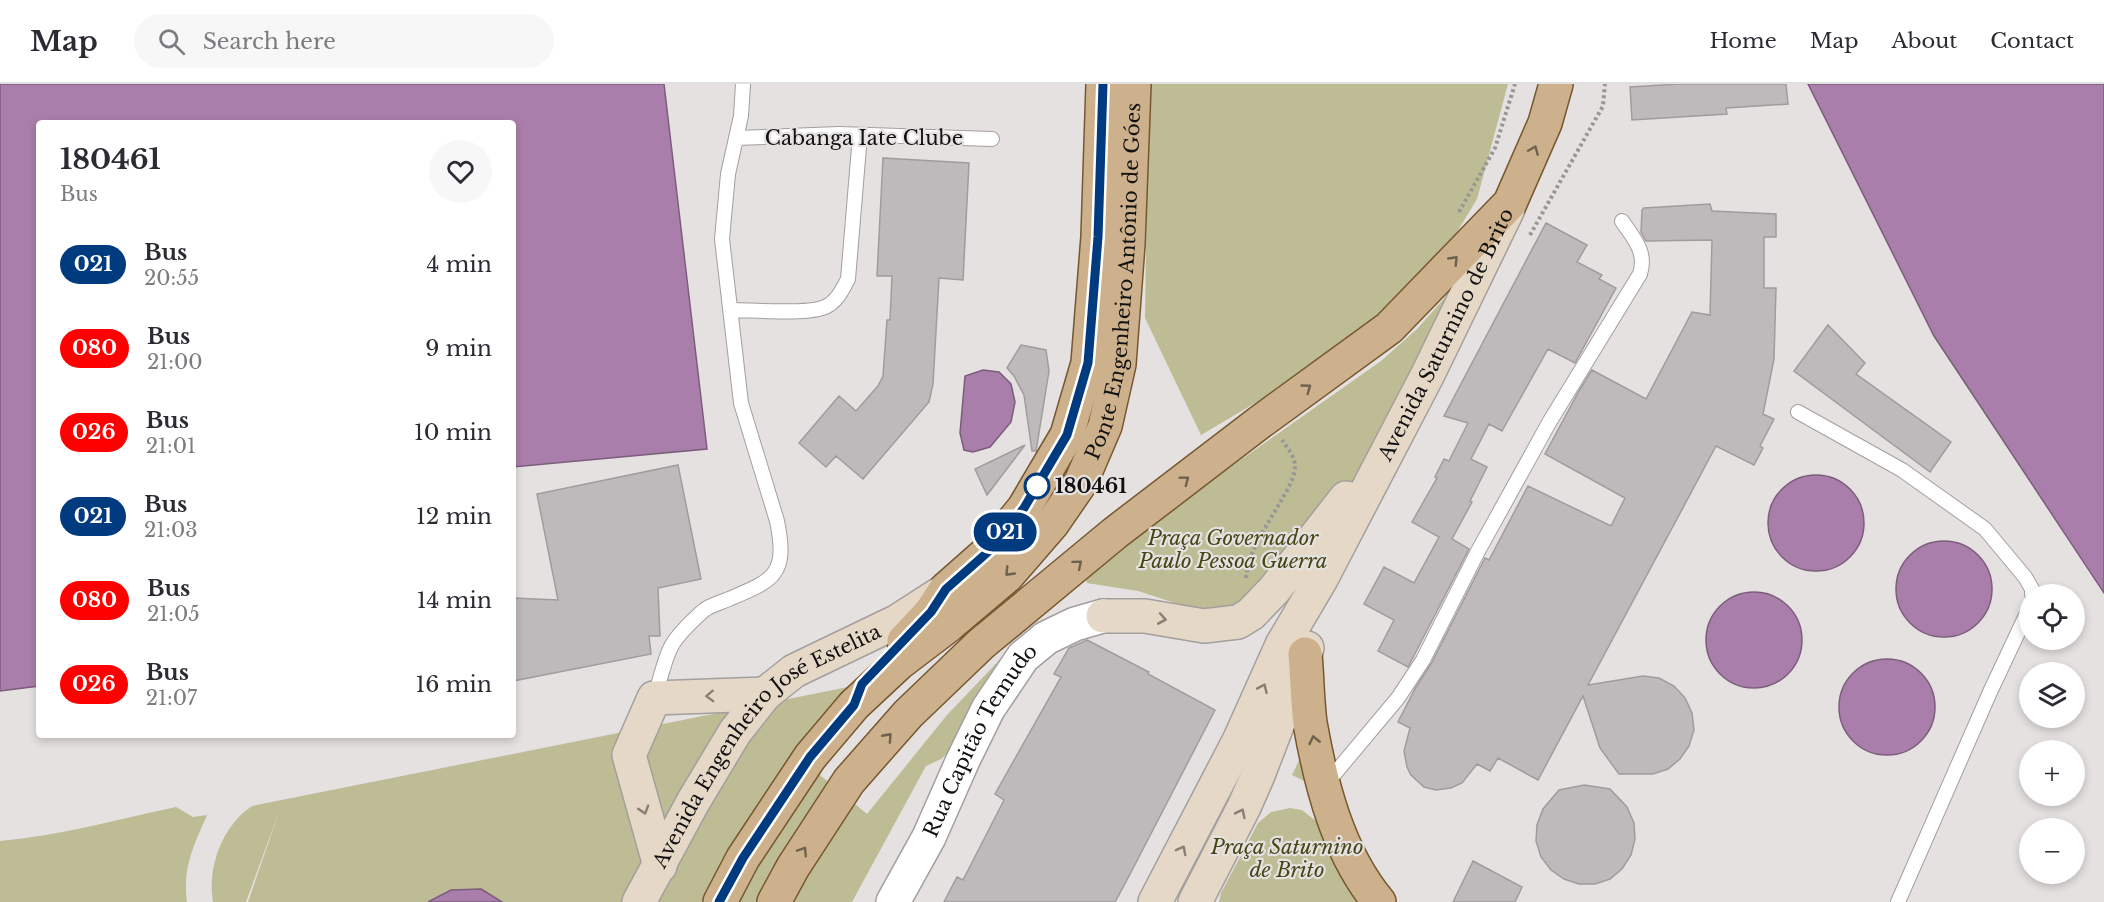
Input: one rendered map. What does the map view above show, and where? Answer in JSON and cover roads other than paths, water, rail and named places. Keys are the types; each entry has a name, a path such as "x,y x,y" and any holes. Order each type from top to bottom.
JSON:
{"main road":[{"name":"Ponte Engenheiro Antônio de Góes","path":"854,705 862,684 931,612 946,589 989,551 1024,508 1067,435 1088,363 1098,237 1103,84"},
{"name":"Ponte Engenheiro Antônio de Góes","path":"720,902 743,858 810,757 854,705 900,663 1007,576 1052,524 1081,482 1105,426 1119,364 1128,244 1134,84"},
{"name":"Avenida Saturnino de Brito","path":"1155,902 1239,741 1282,645 1321,579 1428,374 1510,203 1545,123 1556,84"},
{"path":"774,902 793,867 849,781 908,714 981,644 1115,533 1389,328 1510,203"},
{"path":"1103,616 1145,616 1204,626 1238,622 1251,614 1274,590 1395,435"},
{"name":"Avenida Saturnino de Brito","path":"1195,902 1248,796 1305,654 1321,579"},
{"name":"Avenida Engenheiro José Estelita","path":"639,902 693,802 735,732 765,694 794,670 898,621 946,589"},
{"path":"1305,654 1310,722 1334,818 1355,869 1379,902"},
{"path":"660,866 629,754 654,698 765,694"}],"street":[{"name":"Rua Capitão Temudo","path":"893,902 929,837 988,709 1023,657 1046,638 1075,624 1103,616"}],"lane":[{"name":"Cabanga Iate Clube","path":"654,698 672,645 687,628 705,609 764,584 774,573 781,558 781,541 777,521 741,404 722,239 728,174 741,116 743,84"},
{"name":"Cabanga Iate Clube","path":"736,138 860,135 992,139"},
{"path":"730,310 800,311 824,308 838,298 848,279 860,135"},
{"path":"1325,786 1398,698 1423,660 1550,421 1640,274 1644,262 1641,250 1622,221"},
{"path":"1798,412 1902,470 1985,529 2029,584"},
{"path":"1898,902 2019,630"}],"place":[{"name":"180461","path":"1037,486"}],"park label":[{"name":"Praça Governador Paulo Pessoa Guerra","path":"1233,550"},
{"name":"Praça Saturnino de Brito","path":"1287,858"}]}
